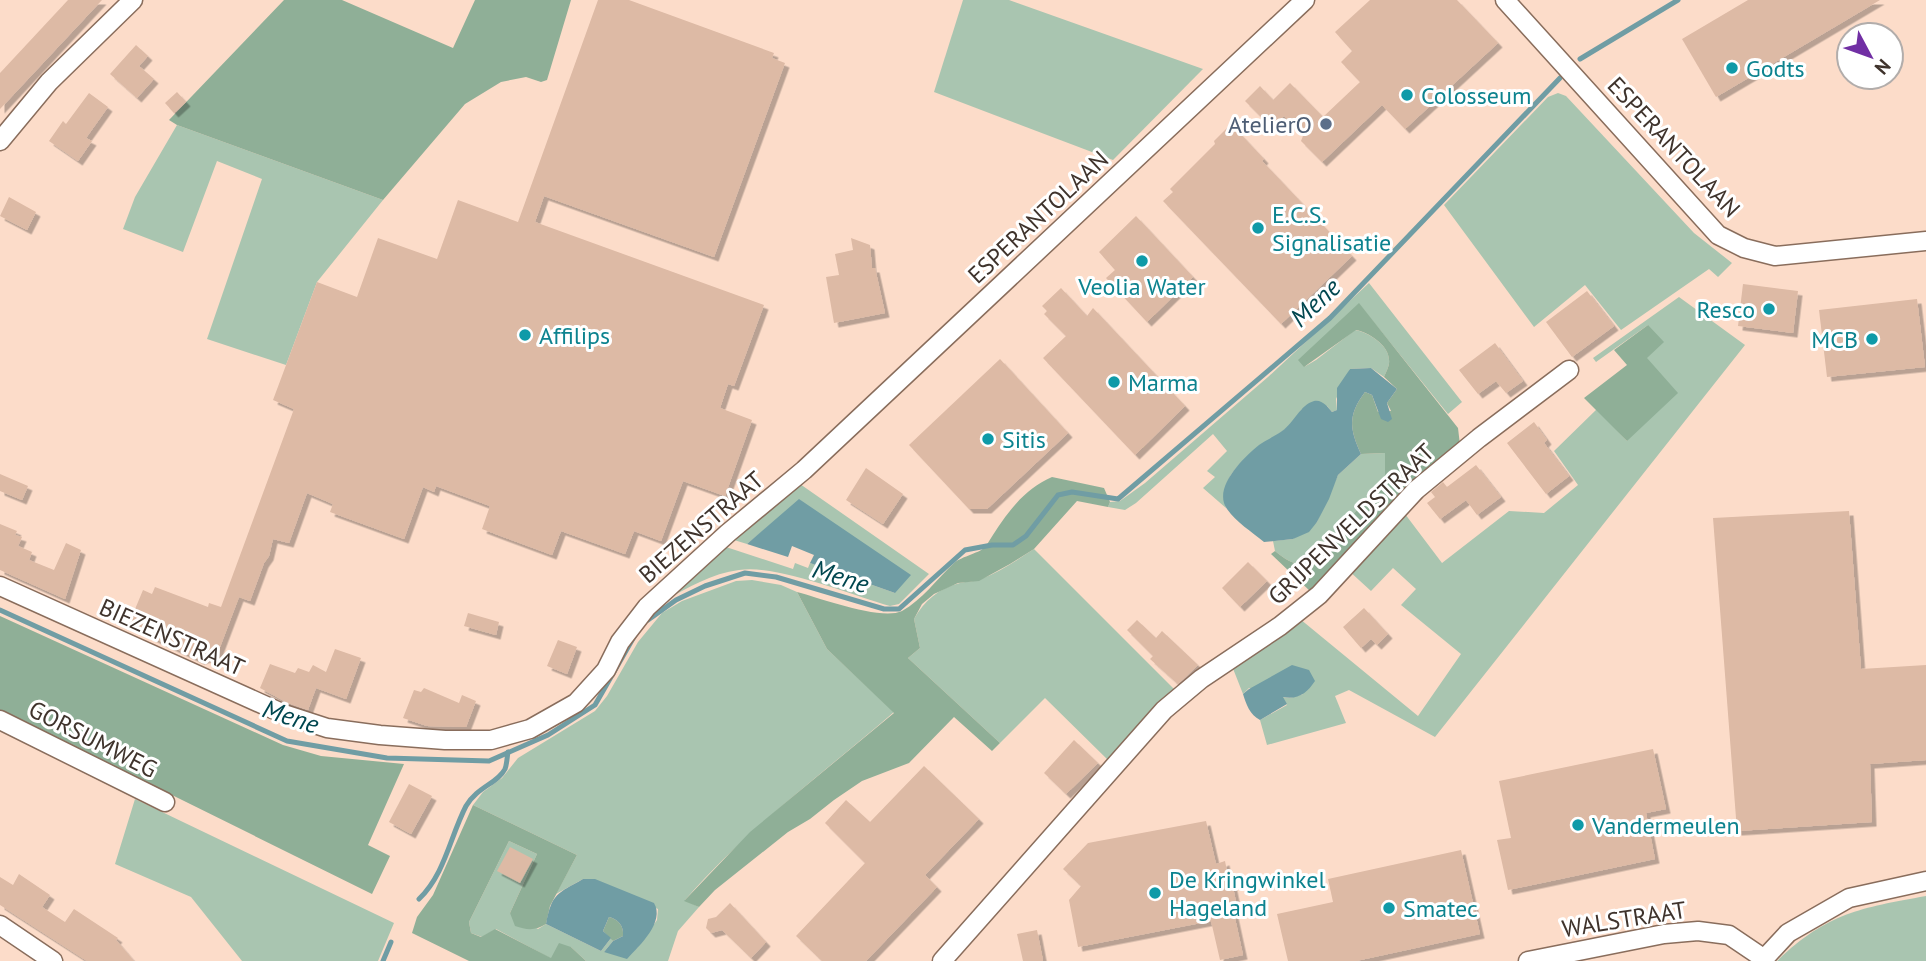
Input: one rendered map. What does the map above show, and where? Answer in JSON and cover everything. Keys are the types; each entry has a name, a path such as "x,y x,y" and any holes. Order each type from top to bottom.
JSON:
{"street":[{"path":"0,141 49,82 133,0"},
{"name":"ESPERANTOLAAN","path":"804,470 1305,0"},
{"name":"ESPERANTOLAAN","path":"1505,0 1718,235 1744,248 1775,256 1926,241"},
{"name":"GRIJPENVELDSTRAAT","path":"942,961 1172,703 1200,679 1304,608 1416,490 1569,370"},
{"name":"BIEZENSTRAAT","path":"0,586 284,714 327,728 419,738 491,740 530,729 576,703 606,670 620,642 647,607 804,470"},
{"name":"GORSUMWEG","path":"0,720 165,802"},
{"path":"1762,959 1788,933 1849,898 1926,881"},
{"path":"0,925 52,961"},
{"name":"WALSTRAAT","path":"1528,961 1664,934 1698,931 1730,935 1762,959"}],"green space":[{"path":"284,0 342,0 453,48 475,0 571,0 547,80 541,82 526,77 501,82 465,104 383,200 169,120"},
{"path":"963,0 1009,0 1203,69 1113,160 934,92"},
{"path":"1558,93 1566,96 1694,233 1732,263 1718,277 1709,269 1621,330 1585,285 1534,327 1444,205 1548,97"},
{"path":"177,125 383,200 317,282 286,365 207,339 262,179 217,161 183,252 123,229 135,197"},
{"path":"1369,283 1462,402 1448,414 1359,304 1304,367 1355,330 1371,336 1386,349 1389,362 1384,377 1371,368 1350,369 1336,399 1337,410 1332,412 1327,406 1302,409 1287,428 1252,453 1233,472 1227,482 1226,508 1203,488 1215,477 1207,471 1227,451 1213,434 1136,503 1125,510 1108,507 1110,502 1120,501 1145,483 1268,377"},
{"path":"1679,297 1745,345 1435,737 1349,690 1335,696 1346,723 1267,745 1260,720 1287,705 1282,697 1290,698 1303,694 1249,688 1243,694 1232,666 1300,619 1418,716 1461,654 1401,605 1416,589 1393,568 1371,591 1348,570 1402,510 1442,563 1509,511 1544,513 1578,485 1554,451 1597,409 1627,441 1647,358 1648,325 1596,362 1593,358"},
{"path":"1359,303 1458,428 1460,445 1311,592 1271,554 1275,551 1297,564 1314,562 1385,476 1385,453 1361,454 1354,437 1352,422 1365,392 1372,395 1378,412 1391,411 1387,403 1397,389 1384,377 1389,362 1386,349 1372,336 1356,330 1304,367 1298,360"},
{"path":"1648,325 1664,342 1647,358 1678,393 1627,441 1584,398 1627,365 1614,350"},
{"path":"1385,453 1385,476 1314,562 1293,562 1275,551 1273,541 1293,539 1317,522 1338,475 1361,454"},
{"path":"1052,477 1104,488 1110,502 1108,507 1077,501 1034,549 979,581 958,583 934,594 922,604 914,619 920,648 908,658 1000,743 992,751 954,717 909,763 862,781 834,800 788,832 715,890 699,907 684,901 750,832 894,713 827,649 797,592 866,611 902,611 923,595 954,563 984,548 1022,497"},
{"path":"800,484 929,574 899,604 890,606 793,576 755,569 719,574 665,600 726,547 793,569 795,563 808,568 810,563 895,593 800,500 747,544 734,540"},
{"path":"1034,549 1176,691 1110,762 1045,698 1000,743 908,658 920,648 914,619 922,606 933,596 952,585 988,576"},
{"path":"752,580 781,585 797,592 827,649 894,712 759,826 685,900 699,907 678,931 668,961 586,961 571,947 552,959 496,929 482,937 471,933 469,922 509,841 537,854 510,913 538,929 546,924 601,951 611,938 613,941 604,952 637,948 657,920 658,909 583,879 556,894 577,855 473,805 483,792 502,778 518,758 595,711 607,696 638,642 662,613 682,601 736,581"},
{"path":"0,616 283,745 321,756 404,764 368,845 390,856 372,894 0,710"},
{"path":"135,799 394,923 378,961 242,961 191,897 115,864"},
{"path":"473,805 577,855 550,906 546,924 535,929 523,928 515,926 510,913 537,854 509,841 469,922 471,933 481,937 495,929 551,958 559,943 571,947 586,961 469,961 412,933 417,917 433,895"},
{"path":"1926,896 1926,961 1777,961 1812,932 1846,915 1882,904"},
{"path":"609,917 620,924 623,932 623,936 613,941 603,931"}],"water":[{"path":"1371,368 1397,389 1387,403 1392,419 1388,422 1381,419 1372,395 1365,392 1352,422 1354,437 1361,454 1338,475 1317,522 1309,532 1293,539 1264,542 1239,523 1223,501 1232,474 1253,450 1286,428 1309,403 1320,401 1332,412 1337,410 1337,388 1350,369"},
{"path":"799,499 911,575 895,593 810,563 814,555 792,546 788,557 747,544"},
{"path":"1292,665 1309,670 1315,681 1302,695 1283,697 1287,704 1260,720 1249,709 1243,694"},
{"path":"583,879 595,879 654,903 657,910 654,925 627,959 604,952 613,941 623,936 618,921 612,918 609,917 603,931 611,938 601,951 546,924 553,900"}],"building":[{"path":"68,0 102,0 0,109 0,73"},
{"name":"Affilips","path":"598,0 629,0 774,53 772,58 785,63 714,257 544,196 535,222 764,305 734,386 728,384 720,408 752,420 725,496 683,481 661,541 634,531 625,554 561,531 552,555 482,529 490,506 436,486 434,492 423,487 404,539 330,512 333,504 307,493 289,543 273,539 269,556 250,601 239,597 217,655 200,660 128,626 143,590 152,594 155,587 208,607 209,603 221,607 294,409 273,400 317,282 357,297 378,238 437,259 458,200 518,222"},
{"name":"Colosseum","path":"1370,0 1457,0 1498,43 1405,129 1382,105 1322,162 1301,141 1303,136 1284,116 1272,128 1245,101 1260,86 1273,100 1290,83 1323,117 1360,82 1341,62 1352,51 1335,32"},
{"name":"Godts","path":"1748,0 1880,0 1844,21 1835,21 1835,27 1716,97 1682,39"},
{"path":"136,45 148,56 139,66 154,79 137,98 110,74"},
{"path":"177,92 186,102 174,113 165,103"},
{"path":"89,93 108,107 86,138 92,141 78,161 49,141 63,121 66,124"},
{"name":"E.C.S. Signalisatie","path":"1231,124 1264,159 1262,161 1352,256 1281,324 1163,201 1173,192 1170,189"},
{"path":"9,197 36,212 27,230 0,216"},
{"name":"Veolia Water","path":"1136,216 1193,277 1147,322 1106,278 1115,270 1099,252"},
{"path":"851,238 870,245 872,268 875,268 885,313 834,323 826,277 839,275 835,254 853,250"},
{"name":"Resco","path":"1743,284 1798,291 1793,333 1738,326"},
{"name":"Marma","path":"1061,288 1087,316 1093,308 1185,406 1135,455 1043,358 1066,336 1044,314 1047,311 1042,306"},
{"path":"1587,291 1614,326 1572,357 1546,322"},
{"name":"MCB","path":"1917,299 1925,367 1827,377 1819,310"},
{"path":"1495,343 1523,381 1506,393 1496,381 1478,394 1459,370"},
{"name":"Sitis","path":"1000,359 1068,433 987,509 969,509 909,445"},
{"path":"1534,422 1547,440 1544,443 1569,476 1546,494 1507,443"},
{"path":"1476,465 1501,497 1477,515 1466,500 1440,519 1427,503 1435,497 1431,492 1443,482 1447,487"},
{"path":"866,468 903,494 883,524 846,500"},
{"path":"0,474 28,486 22,500 0,491"},
{"path":"1849,511 1861,669 1926,665 1926,760 1870,764 1872,822 1737,831 1713,518"},
{"path":"0,524 17,531 15,535 22,537 18,546 32,552 29,560 54,570 66,543 81,550 65,599 0,570"},
{"path":"1248,562 1267,581 1240,607 1222,588"},
{"path":"1364,608 1388,634 1377,645 1371,639 1361,648 1343,627"},
{"path":"468,613 499,622 496,635 464,626"},
{"path":"1137,620 1156,638 1162,631 1198,665 1178,684 1150,659 1153,656 1127,630"},
{"path":"558,640 577,647 567,674 547,666"},
{"path":"335,649 361,658 346,699 316,688 308,710 260,688 270,664 295,673 298,668 309,672 313,665 326,672"},
{"path":"424,688 459,703 462,695 476,701 466,727 427,726 403,718 414,690 421,692"},
{"path":"1074,740 1098,763 1066,794 1044,773"},
{"name":"Vandermeulen","path":"1653,749 1666,809 1646,813 1655,859 1508,890 1497,840 1511,838 1499,781"},
{"path":"924,766 979,819 925,875 937,887 866,961 822,961 796,936 865,863 825,823 846,800 870,822"},
{"path":"409,784 432,796 411,834 389,822"},
{"name":"De Kringwinkel Hageland","path":"1206,821 1216,864 1225,861 1228,876 1231,877 1237,907 1233,909 1243,955 1220,960 1211,921 1078,947 1069,900 1081,886 1063,869 1088,843"},
{"path":"510,847 533,859 520,883 497,871"},
{"name":"Smatec","path":"1461,850 1480,934 1356,961 1288,961 1277,914 1333,902 1328,879"},
{"path":"19,874 50,895 42,907 65,922 74,909 118,938 116,940 134,961 87,961 0,905 0,877 13,885"},
{"path":"730,903 766,942 751,958 722,930 711,933 706,928 708,919 716,917"},
{"path":"1037,930 1043,961 1023,961 1017,934"}],"waterway":[{"name":"Mene","path":"1580,59 1678,0"},
{"name":"Mene","path":"648,620 676,600 705,586 745,573 776,577 884,609 899,609 965,550 992,545 1013,545 1026,536 1058,495 1072,492 1118,499 1330,318 1560,78"},
{"name":"Mene","path":"0,610 287,741 387,758 489,761 548,735 595,705 635,635"},
{"path":"419,899 441,867 466,806 476,794 502,774 508,752"},
{"path":"383,961 391,942"}],"place":[{"name":"Godts","path":"1732,68"},
{"name":"Colosseum","path":"1407,95"},
{"name":"AtelierO","path":"1326,124"},
{"name":"E.C.S. Signalisatie","path":"1258,228"},
{"name":"Veolia Water","path":"1142,261"},
{"name":"Resco","path":"1769,309"},
{"name":"Affilips","path":"525,335"},
{"name":"MCB","path":"1872,339"},
{"name":"Marma","path":"1114,382"},
{"name":"Sitis","path":"988,439"},
{"name":"Vandermeulen","path":"1578,825"},
{"name":"De Kringwinkel Hageland","path":"1155,893"},
{"name":"Smatec","path":"1389,908"}]}
